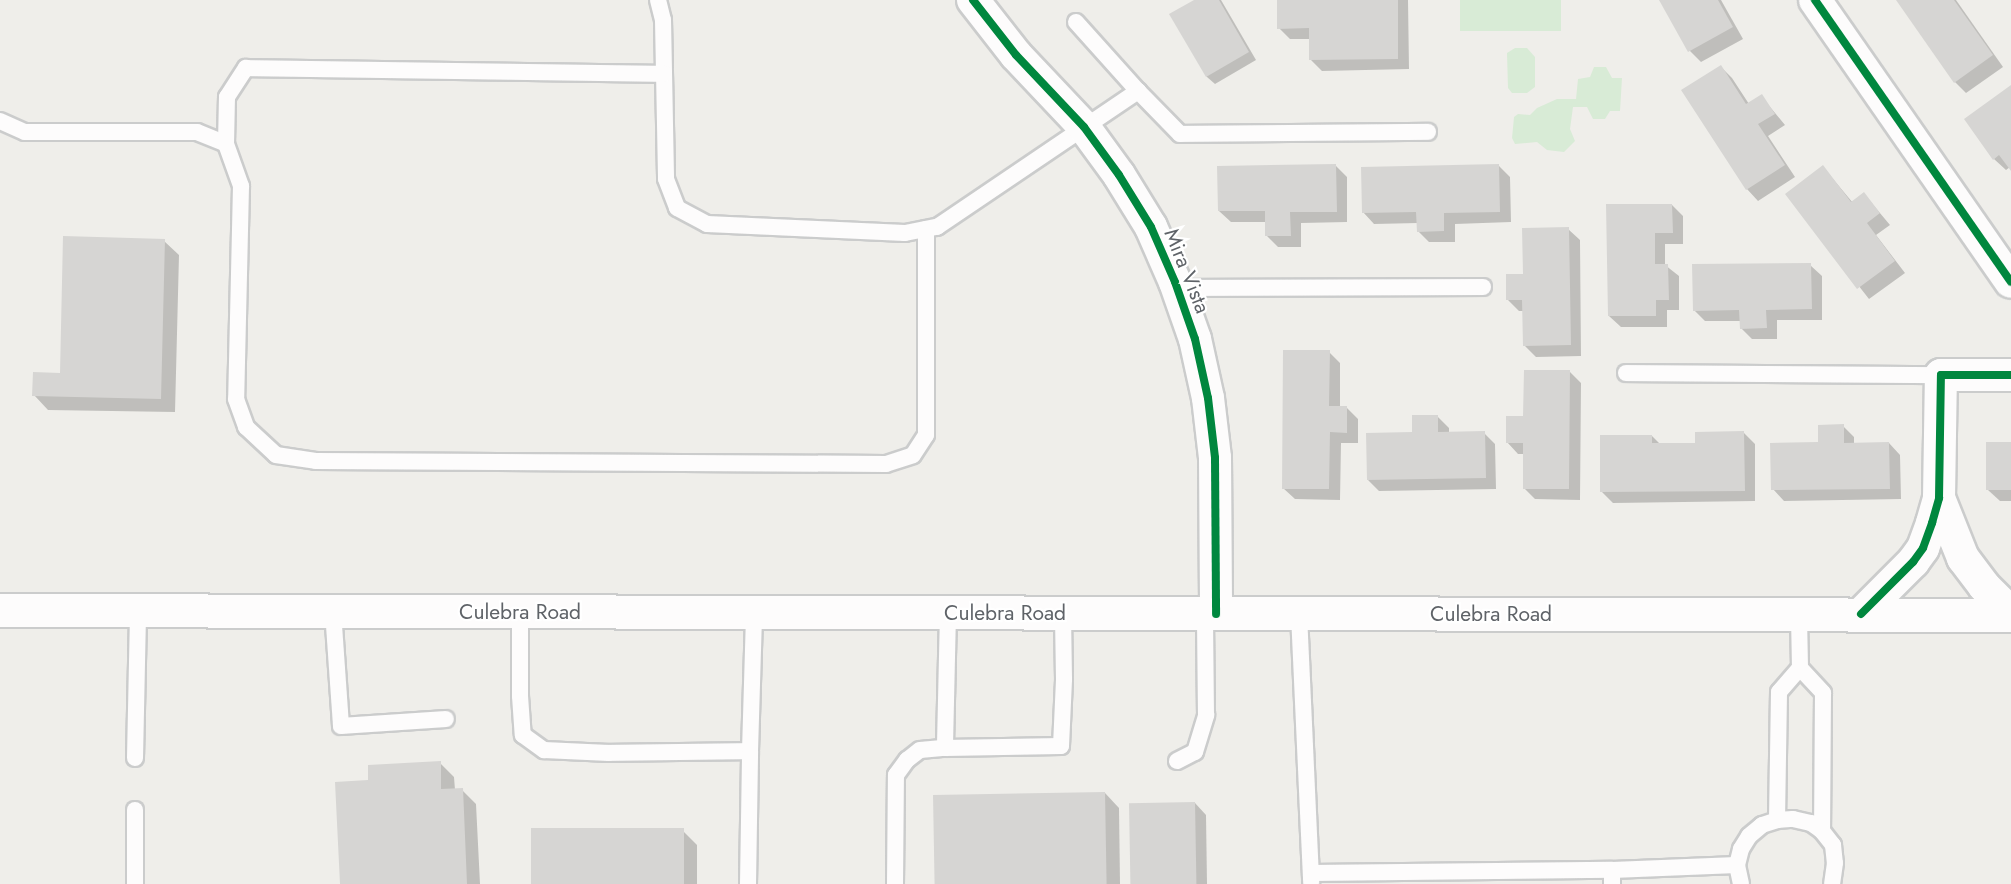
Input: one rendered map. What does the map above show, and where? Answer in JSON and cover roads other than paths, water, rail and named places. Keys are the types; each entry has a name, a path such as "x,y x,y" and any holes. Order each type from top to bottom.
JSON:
{"main road":[{"name":"Culebra Road","path":"0,610 1063,614 2011,614"}],"street":[{"name":"Mira Vista","path":"973,0 1016,56 1084,127 1119,175 1150,227 1178,288 1195,339 1209,408 1215,458 1210,614"},
{"path":"1815,0 2011,282"},
{"path":"1861,614 1913,562 1923,548 1939,498 1941,375 2011,375"},
{"path":"1939,498 1963,558 1984,586 2011,614"}],"lane":[{"path":"658,0 663,20 666,179 677,208 706,224 905,233 937,226 1138,91"},
{"path":"1076,22 1180,134 1428,132"},
{"path":"664,74 246,68 227,97 226,144 241,186 236,399 246,427 276,455 316,461 886,465 912,454 926,435 926,229"},
{"path":"0,121 25,132 197,132 226,144"},
{"path":"1178,288 1483,287"},
{"path":"1626,373 1941,375"},
{"path":"135,758 138,610"},
{"path":"333,611 341,726 447,719"},
{"path":"520,611 520,696 523,735 544,750 609,753 750,751"},
{"path":"748,884 754,612"},
{"path":"945,748 948,613"},
{"path":"895,884 897,775 907,760 920,750 1061,746 1065,680 1063,614"},
{"path":"1177,761 1195,752 1206,715 1210,614"},
{"path":"1299,614 1311,878 1612,877 1737,865"},
{"path":"1799,614 1800,668 1823,693 1822,831"},
{"path":"1777,820 1779,692 1800,668"},
{"path":"135,810 135,884"},
{"path":"1741,884 1737,865 1741,849 1749,836 1762,825 1777,820 1811,823 1822,831 1833,845 1835,862 1832,884"}]}
